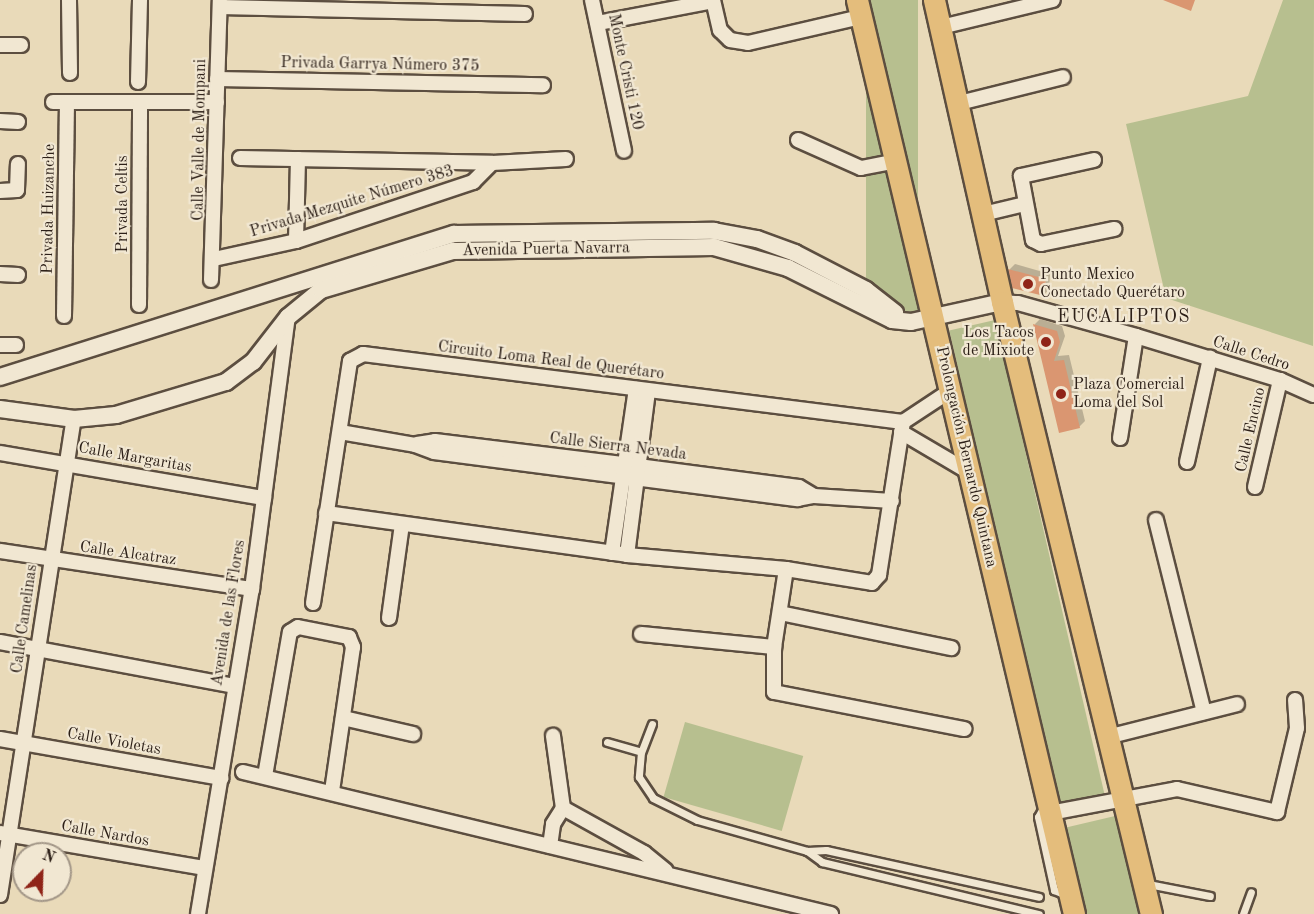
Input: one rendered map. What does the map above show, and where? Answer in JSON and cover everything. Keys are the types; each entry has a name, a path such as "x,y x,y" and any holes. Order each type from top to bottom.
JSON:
{"main road":[{"path":"934,0 1002,302 1151,914"},
{"name":"Prolongación Bernardo Quintana","path":"859,8 1072,905"}],"street":[{"path":"69,0 70,73"},
{"path":"138,82 140,0"},
{"name":"Monte Cristi 120","path":"592,0 624,151"},
{"path":"598,23 713,0 720,30 730,40 748,44 859,8"},
{"path":"941,27 1053,0"},
{"path":"220,4 525,14"},
{"name":"Calle Valle de Mompani","path":"211,280 220,4"},
{"path":"0,45 21,45"},
{"path":"959,103 1063,77"},
{"name":"Privada Garrya Número 375","path":"218,79 543,85"},
{"path":"140,104 217,102"},
{"name":"Privada Huizanche","path":"64,316 60,103 140,104"},
{"name":"Privada Celtis","path":"139,305 140,104"},
{"path":"0,121 18,122"},
{"path":"798,140 861,168 896,161"},
{"name":"Privada Mezquite Número 383","path":"240,158 492,163 566,159"},
{"path":"296,241 298,159"},
{"path":"1094,160 1025,173 1020,180 1036,243 1114,229"},
{"name":"Privada Mezquite Número 383","path":"213,259 296,241 473,182 492,163"},
{"path":"0,191 17,190 18,164"},
{"path":"983,214 1025,204"},
{"name":"Avenida Puerta Navarra","path":"0,409 74,419 116,415 226,382 253,362 288,317 321,290 453,251 714,231 757,239 795,253 866,290 911,322 933,320 1002,302"},
{"name":"Avenida Puerta Navarra","path":"0,377 283,290 454,234 610,240"},
{"path":"0,274 18,275"},
{"path":"283,290 288,317"},
{"name":"Calle Cedro","path":"1002,302 1018,303 1210,358 1280,380 1314,395"},
{"name":"Avenida de las Flores","path":"198,914 204,868 222,778 234,686 252,589 288,317"},
{"path":"1119,438 1136,336"},
{"path":"0,345 16,345"},
{"name":"Circuito Loma Real de Querétaro","path":"313,603 350,361 363,354 642,389 902,427 969,472"},
{"path":"1187,462 1210,358"},
{"name":"Calle Encino","path":"1255,487 1280,380"},
{"path":"612,553 623,471 642,389"},
{"path":"627,555 638,472 642,389"},
{"path":"326,513 627,555 877,580 892,501 902,427 950,391"},
{"name":"Calle Camelinas","path":"0,896 5,833 23,743 50,559 74,419"},
{"name":"Calle Sierra Nevada","path":"340,432 415,445 435,441 798,499 814,496 892,501"},
{"name":"Calle Margaritas","path":"0,453 264,498"},
{"path":"1156,520 1204,712"},
{"path":"389,618 402,524"},
{"name":"Calle Alcatraz","path":"0,550 252,589"},
{"path":"786,570 774,647 774,692 964,729"},
{"path":"780,613 951,648"},
{"path":"265,777 294,627 353,640 332,791"},
{"path":"640,634 774,647"},
{"path":"0,642 234,686"},
{"path":"1048,807 1184,790 1277,812 1297,728 1295,700"},
{"path":"1107,737 1237,704"},
{"path":"343,718 412,734"},
{"path":"550,846 553,824 563,808 553,736"},
{"name":"Calle Violetas","path":"0,739 222,778"},
{"path":"243,772 332,791 550,846 668,872 831,914"},
{"path":"563,808 645,853 668,872"},
{"name":"Calle Nardos","path":"5,833 204,868"}],"lane":[{"path":"652,724 641,752 639,777 653,798 697,820 807,851 826,850 1039,897"},
{"path":"607,742 641,752"},
{"path":"822,862 826,850"},
{"path":"807,851 822,862 1039,914"},
{"path":"1144,883 1210,896"},
{"path":"1243,914 1251,892"}],"green space":[{"path":"866,0 918,0 918,317 866,317"},
{"path":"1283,0 1314,0 1313,346 1166,298 1126,124 1248,96"},
{"path":"995,320 1105,795 1059,805 949,331"},
{"path":"685,722 803,756 782,831 664,797"},
{"path":"1115,816 1139,914 1084,914 1064,828"}],"building":[{"path":"1163,0 1195,0 1191,11"},
{"name":"Punto Mexico Conectado Querétaro","path":"1008,269 1046,279 1044,296 1012,288"},
{"name":"Plaza Comercial Loma del Sol","path":"1033,324 1057,331 1060,342 1054,361 1064,360 1080,428 1059,433"}],"place":[{"name":"Punto Mexico Conectado Querétaro","path":"1028,284"},
{"name":"Los Tacos de Mixiote","path":"1046,342"},
{"name":"Plaza Comercial Loma del Sol","path":"1061,394"}],"district":[{"name":"EUCALIPTOS","path":"1124,317"}]}
